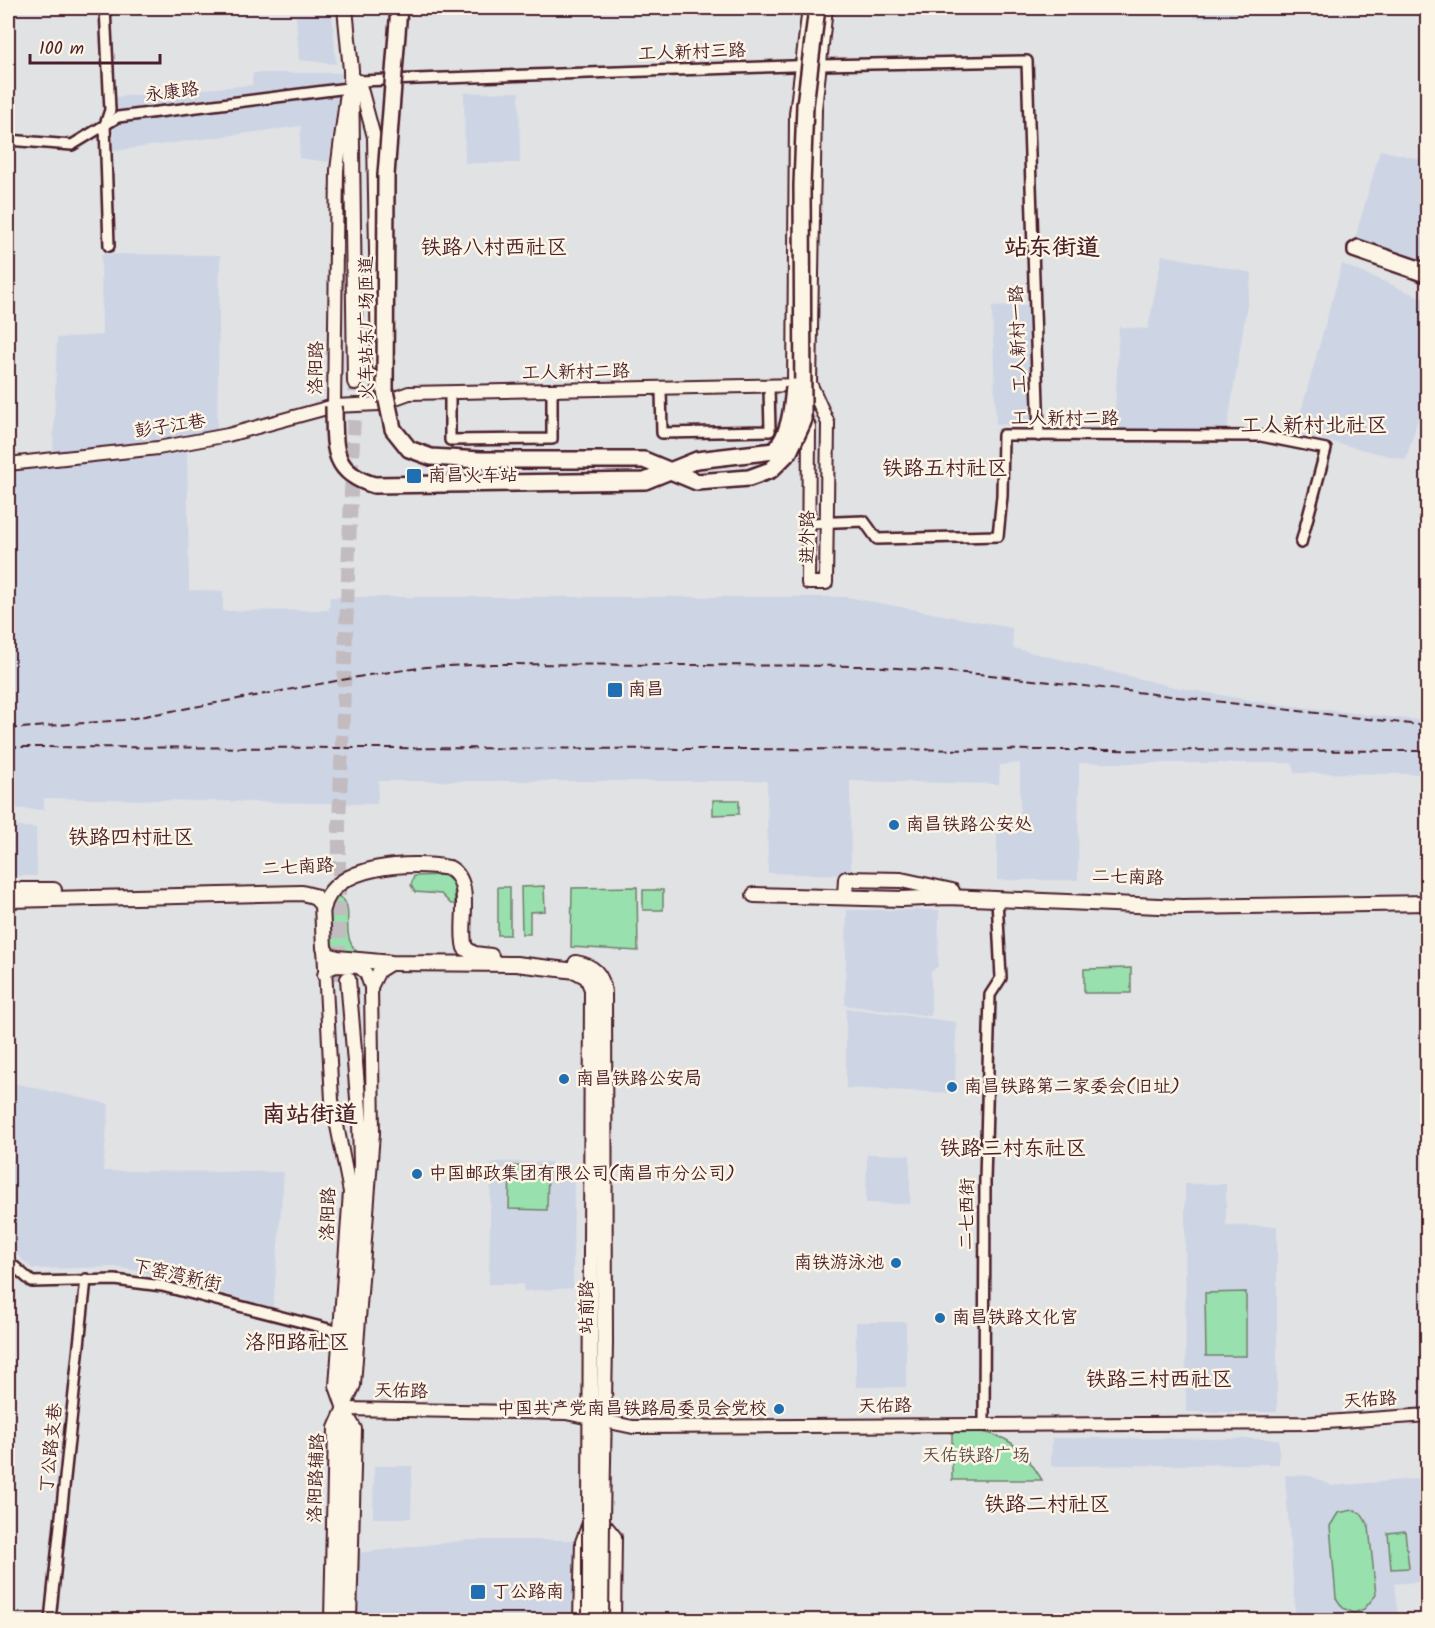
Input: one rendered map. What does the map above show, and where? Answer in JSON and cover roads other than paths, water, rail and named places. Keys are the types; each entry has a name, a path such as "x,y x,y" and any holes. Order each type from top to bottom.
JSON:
{"highway":[{"name":"火车站东广场匝道","path":"399,8 386,175 385,391 393,429 409,449 432,457 529,461 644,460 697,482 749,478 771,470 789,452 803,422 801,185 805,105 818,8"},
{"name":"火车站东广场匝道","path":"334,406 334,440 342,467 355,479 374,485 645,480 697,460 774,451 781,444 792,412 794,387"}],"main road":[{"name":"洛阳路","path":"345,8 353,80"},
{"name":"洛阳路","path":"354,8 353,80 359,382"},
{"name":"二七南路","path":"8,890 338,887 372,868 449,868 456,872 462,884 463,940 467,951 478,955 584,964 600,976 598,993"},
{"name":"二七南路","path":"844,896 846,879 901,880 944,891 1175,898 1428,894"},
{"path":"338,887 327,897 323,909 324,948 334,958 392,963 516,964 560,969 584,974 598,993"},
{"name":"二七南路","path":"8,900 302,893 317,898 323,909"},
{"name":"二七南路","path":"754,894 998,899 1182,907 1428,903"},
{"name":"洛阳路","path":"341,1620 344,1409 361,1165 360,1122 344,980 354,1167 342,1333 340,1385 344,1409"},
{"name":"站前路","path":"590,1620 596,1520 598,993"},
{"name":"站前路","path":"596,1520 601,1620"}],"street":[{"path":"105,8 110,110 105,125 109,246"},
{"name":"进外路","path":"809,8 796,114 794,387 809,427 808,583 826,583 828,423 810,383 811,200 815,109 826,8"},
{"name":"工人新村三路","path":"353,80 820,64 1027,61"},
{"name":"工人新村一路","path":"1027,61 1039,436"},
{"name":"永康路","path":"8,141 72,145 118,117 353,80"},
{"name":"洛阳路","path":"353,80 374,137 379,404 334,406 337,170 353,80"},
{"path":"1428,269 1358,245 1353,248 1353,252 1428,278"},
{"name":"工人新村二路","path":"379,404 410,393 794,387 810,383"},
{"path":"661,390 662,433 770,431 770,387"},
{"path":"450,393 450,440 552,439 552,392"},
{"name":"彭子江巷","path":"8,464 158,448 228,435 334,406"},
{"name":"工人新村二路","path":"809,523 864,521 877,539 998,536 1002,496 1003,435 1261,436 1326,449 1301,543"},
{"name":"二七西街","path":"984,1424 985,1180 990,995 1001,978 998,899"},
{"name":"洛阳路","path":"324,948 332,1100 350,1192 342,1333"},
{"path":"371,987 379,971 392,963"},
{"path":"324,975 330,967 359,967 366,973 371,987"},
{"name":"洛阳路","path":"344,1409 354,1385 373,1133 371,987"},
{"name":"下窑湾新街","path":"8,1261 32,1282 53,1283 86,1279 162,1286 342,1333"},
{"name":"丁公路支巷","path":"50,1620 86,1279"},
{"name":"天佑路","path":"344,1409 566,1413 633,1427 1312,1423 1428,1415"},
{"name":"洛阳路辅路","path":"331,1620 335,1428 344,1409"},
{"name":"洛阳路辅路","path":"344,1409 355,1429 350,1620"},
{"path":"580,1620 582,1542 596,1520 615,1537 614,1620"}],"tunnel":[{"path":"339,980 339,826 355,382"}],"railway":[{"path":"8,729 123,720 369,675 426,667 493,664 871,666 990,675 1428,726"},
{"path":"8,747 1428,751"}],"place":[{"name":"南昌火车站","path":"414,476"},
{"name":"南昌","path":"615,690"},
{"name":"南昌铁路公安处","path":"894,825"},
{"name":"南昌铁路公安局","path":"564,1079"},
{"name":"南昌铁路第二家委会(旧址)","path":"952,1087"},
{"name":"中国邮政集团有限公司(南昌市分公司)","path":"417,1174"},
{"name":"南铁游泳池","path":"896,1263"},
{"name":"南昌铁路文化宫","path":"940,1318"},
{"name":"中国共产党南昌铁路局委员会党校","path":"779,1409"},
{"name":"丁公路南","path":"478,1592"}],"district":[{"name":"铁路八村西社区","path":"494,248"},
{"name":"站东街道","path":"1052,248"},
{"name":"工人新村北社区","path":"1314,426"},
{"name":"铁路五村社区","path":"945,469"},
{"name":"铁路四村社区","path":"131,838"},
{"name":"南站街道","path":"310,1115"},
{"name":"铁路三村东社区","path":"1013,1149"},
{"name":"洛阳路社区","path":"297,1343"},
{"name":"铁路三村西社区","path":"1159,1380"},
{"name":"铁路二村社区","path":"1047,1505"}],"park label":[{"name":"天佑铁路广场","path":"976,1456"}]}
